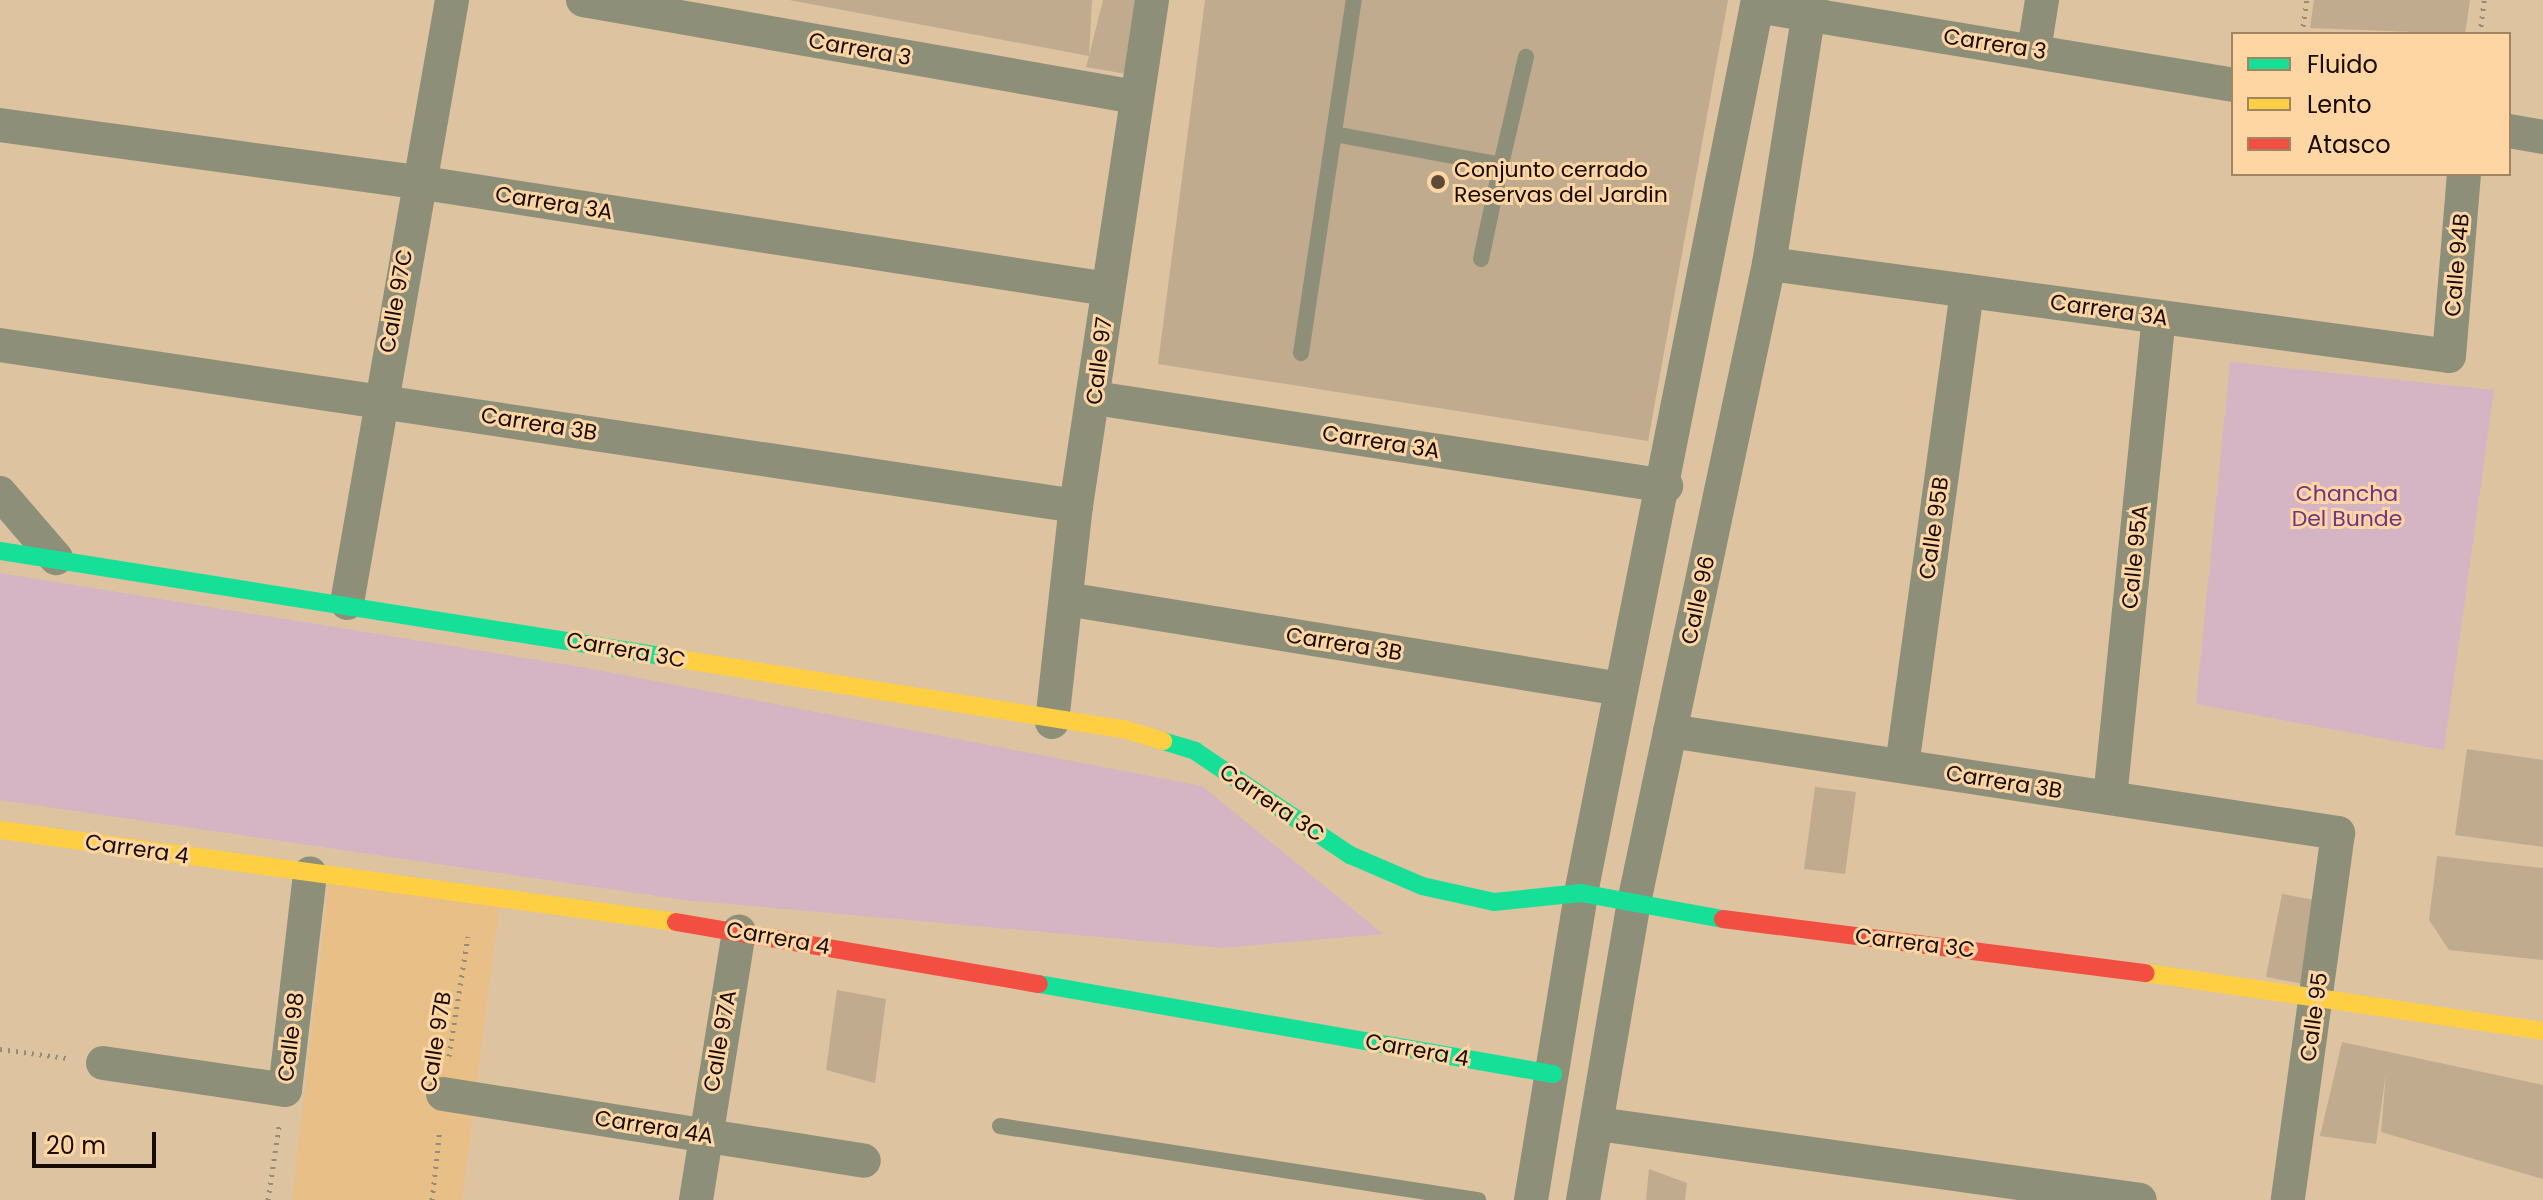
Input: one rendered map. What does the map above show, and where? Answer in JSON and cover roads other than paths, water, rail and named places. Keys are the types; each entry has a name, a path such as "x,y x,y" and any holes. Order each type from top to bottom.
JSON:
{"street":[{"name":"Calle 97C","path":"347,603 379,399 452,0"},
{"name":"Carrera 3","path":"583,0 1136,97"},
{"name":"Calle 97","path":"1052,722 1076,506 1095,398 1107,289 1152,0"},
{"path":"2034,50 2042,0"},
{"name":"Carrera 3","path":"1758,3 1810,8 2231,85"},
{"path":"1531,1200 1581,893 1621,689 1666,486 1758,3"},
{"name":"Calle 96","path":"1583,1200 1633,907 1769,264 1810,8"},
{"name":"Carrera 3A","path":"0,125 417,182 1107,289"},
{"path":"2511,131 2543,137"},
{"name":"Calle 94B","path":"2449,356 2464,176"},
{"name":"Carrera 3A","path":"1769,264 2449,356"},
{"name":"Calle 95B","path":"1902,766 1967,291"},
{"name":"Calle 95A","path":"2110,798 2159,317"},
{"name":"Carrera 3B","path":"0,345 379,399 1076,506"},
{"name":"Carrera 3A","path":"1095,398 1666,486"},
{"path":"0,493 56,558"},
{"name":"Carrera 3C","path":"0,551 347,603 1052,722 1124,729 1195,751 1350,855 1422,886 1494,902 1581,893 1633,907 2317,995 2543,1031"},
{"name":"Carrera 3B","path":"1066,599 1621,689"},
{"name":"Carrera 3B","path":"1670,731 2338,833"},
{"name":"Carrera 4","path":"0,830 310,873 476,890 739,931 1553,1074"},
{"name":"Calle 95","path":"2288,1200 2338,833"},
{"name":"Calle 98","path":"103,1063 285,1090 310,873"},
{"name":"Calle 97A","path":"696,1200 739,931"},
{"name":"Carrera 4A","path":"443,1094 864,1161"},
{"path":"1598,1124 2140,1200"}],"lane":[{"path":"1301,353 1354,0"},
{"path":"1481,259 1526,57"},
{"path":"1334,134 1501,165"},
{"path":"1000,1126 1478,1200"}],"place":[{"name":"Conjunto cerrado Reservas del Jardin","path":"1438,182"}],"park label":[{"name":"Chancha Del Bunde","path":"2347,506"}]}
